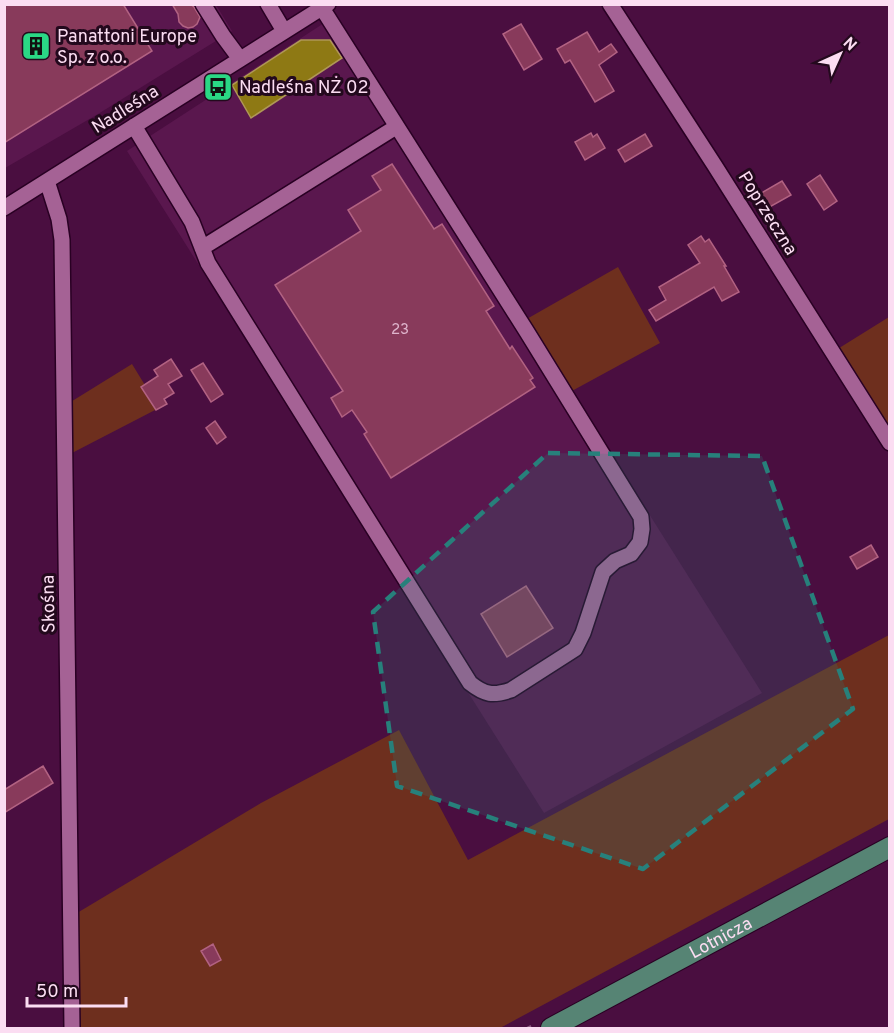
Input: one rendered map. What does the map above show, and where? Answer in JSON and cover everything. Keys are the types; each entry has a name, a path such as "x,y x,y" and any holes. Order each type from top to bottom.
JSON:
{"main road":[{"name":"Lotnicza","path":"551,1029 890,847"}],"street":[{"path":"203,4 240,59"},
{"path":"268,4 284,31"},
{"name":"Poprzeczna","path":"610,4 716,166 890,443"},
{"path":"134,126 192,222 208,263 236,310 470,683 480,691 490,694 500,694 511,690 575,649 583,633 603,572 615,561 631,554 640,542 641,517 396,126 325,6"},
{"name":"Nadleśna","path":"4,208 325,6"},
{"path":"202,248 396,126"},
{"name":"Skośna","path":"47,181 59,219 62,240 72,1029"}],"highlighted area":[{"path":"548,453 762,456 853,709 643,869 397,786 373,612"}],"shaded area":[{"path":"5,5 216,5 232,31 98,114 5,168"},
{"path":"335,16 762,693 544,813 127,151"},
{"path":"301,40 330,40 342,58 251,118 232,85"},
{"path":"618,267 660,343 570,392 525,320"},
{"path":"889,317 889,428 836,350"},
{"path":"132,364 159,408 72,453 69,403"},
{"path":"889,635 889,819 500,1028 77,1028 77,913 261,803 399,730 468,860"}],"building":[{"path":"4,4 123,4 152,51 4,143"},
{"path":"172,4 190,4 194,7 200,17 197,24 188,28 183,26"},
{"path":"521,24 542,59 524,70 503,34"},
{"path":"587,32 599,52 611,44 617,52 599,65 614,91 595,102 570,60 565,63 557,49"},
{"path":"591,133 593,137 597,134 605,148 585,160 575,142"},
{"path":"645,134 652,146 625,162 618,150"},
{"path":"392,164 434,229 442,224 494,306 486,311 510,349 512,346 533,378 530,380 535,387 391,478 364,434 367,432 352,410 342,417 331,398 343,391 275,285 361,231 348,210 381,190 372,176"},
{"path":"820,175 837,201 824,210 807,184"},
{"path":"782,181 791,195 766,209 758,195"},
{"path":"701,236 705,242 709,239 739,292 722,301 714,287 656,321 649,310 666,300 659,287 700,263 688,245"},
{"path":"171,359 182,376 168,384 174,393 164,399 167,404 156,410 141,387 158,376 154,370"},
{"path":"203,363 223,394 211,402 191,370"},
{"path":"215,421 226,437 217,444 206,428"},
{"path":"871,545 878,557 857,569 850,557"},
{"path":"526,586 553,628 507,657 481,614"},
{"path":"43,766 53,783 4,813 4,790"},
{"path":"213,944 221,960 210,966 201,951"}],"place":[{"name":"Panattoni Europe Sp. z o.o.","path":"36,46"},
{"name":"Nadleśna NŻ 02","path":"218,87"}]}
